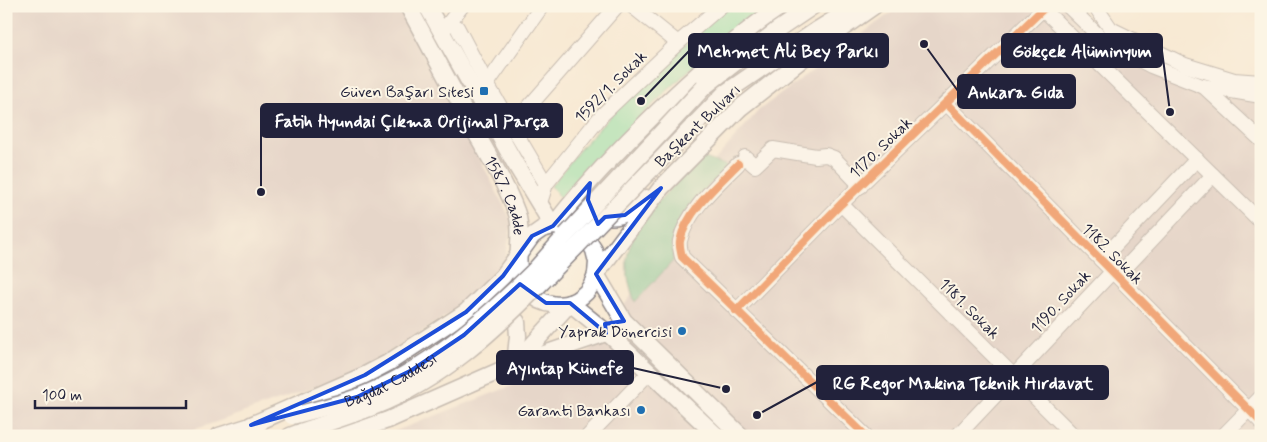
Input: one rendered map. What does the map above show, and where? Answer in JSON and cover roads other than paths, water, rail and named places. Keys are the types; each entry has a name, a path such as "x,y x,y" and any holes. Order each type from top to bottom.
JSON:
{"main road":[{"name":"1587. Cadde","path":"408,6 512,202 520,223 518,267 520,279 530,294 546,304 570,303"},
{"name":"1587. Cadde","path":"427,6 516,166 540,203 566,235"},
{"path":"538,277 566,235 569,205 635,132 720,54 766,16 782,6"},
{"name":"Başkent Bulvarı","path":"566,235 704,86 776,31 813,6"},
{"name":"Başkent Bulvarı","path":"566,235 725,93 817,30 856,6"},
{"path":"516,364 570,303 582,297 591,287 596,274 661,188 740,108 834,34 874,6"},
{"path":"590,183 588,200 594,215 612,218 625,215 661,188"},
{"path":"566,235 566,226 578,231 587,239 594,250 597,262 596,274 624,321 741,436"},
{"path":"251,425 388,364 466,312 503,276 519,255 524,244 532,236 542,229 566,235"},
{"name":"Bağdat Caddesi","path":"219,436 251,425 292,416 357,397 412,370 464,335 538,277"},
{"name":"Bağdat Caddesi","path":"296,433 376,405 418,385 472,349 538,277"},
{"path":"570,303 650,372 717,436"},
{"path":"471,307 483,304 504,306 516,322 518,336 516,364"},
{"path":"606,333 608,322 615,319 624,321"},
{"path":"340,436 388,420 516,364 606,333"}],"street":[{"path":"441,33 462,6"},
{"path":"487,84 542,6"},
{"path":"512,126 617,6"},
{"path":"632,6 678,43"},
{"name":"1592/1. Sokak","path":"540,203 546,184 602,115 678,43 722,6"},
{"path":"1068,6 1104,40 1151,66 1202,86 1261,96"},
{"path":"1095,6 1111,29 1185,65 1234,80 1261,82"},
{"path":"1044,8 1261,222"},
{"name":"1170. Sokak","path":"736,311 841,204 1044,8"},
{"path":"457,27 487,84 546,184"},
{"path":"1202,86 1261,140"},
{"name":"1182. Sokak","path":"946,103 1261,422"},
{"path":"861,186 834,158 826,155 816,156 773,149 755,166 742,160 710,191 690,216 680,242 682,257 866,436"},
{"path":"1101,260 1197,159"},
{"name":"1190. Sokak","path":"957,436 1112,272 1127,266 1213,176"},
{"name":"1181. Sokak","path":"841,204 1074,436"},
{"path":"588,436 650,372"},
{"path":"1224,436 1261,397"}],"place":[{"name":"Ankara Gıda","path":"924,44"},
{"name":"Güven Başarı Sitesi","path":"484,91"},
{"name":"Mehmet Ali Bey Parkı","path":"641,101"},
{"name":"Gökçek Alüminyum","path":"1170,112"},
{"name":"Fatih Hyundai Çıkma Orijinal Parça","path":"261,192"},
{"name":"Yaprak Dönercisi","path":"682,331"},
{"name":"Ayıntap Künefe","path":"726,389"},
{"name":"Garanti Bankası","path":"641,410"},
{"name":"RG Regor Makina Teknik Hırdavat","path":"757,415"}]}
